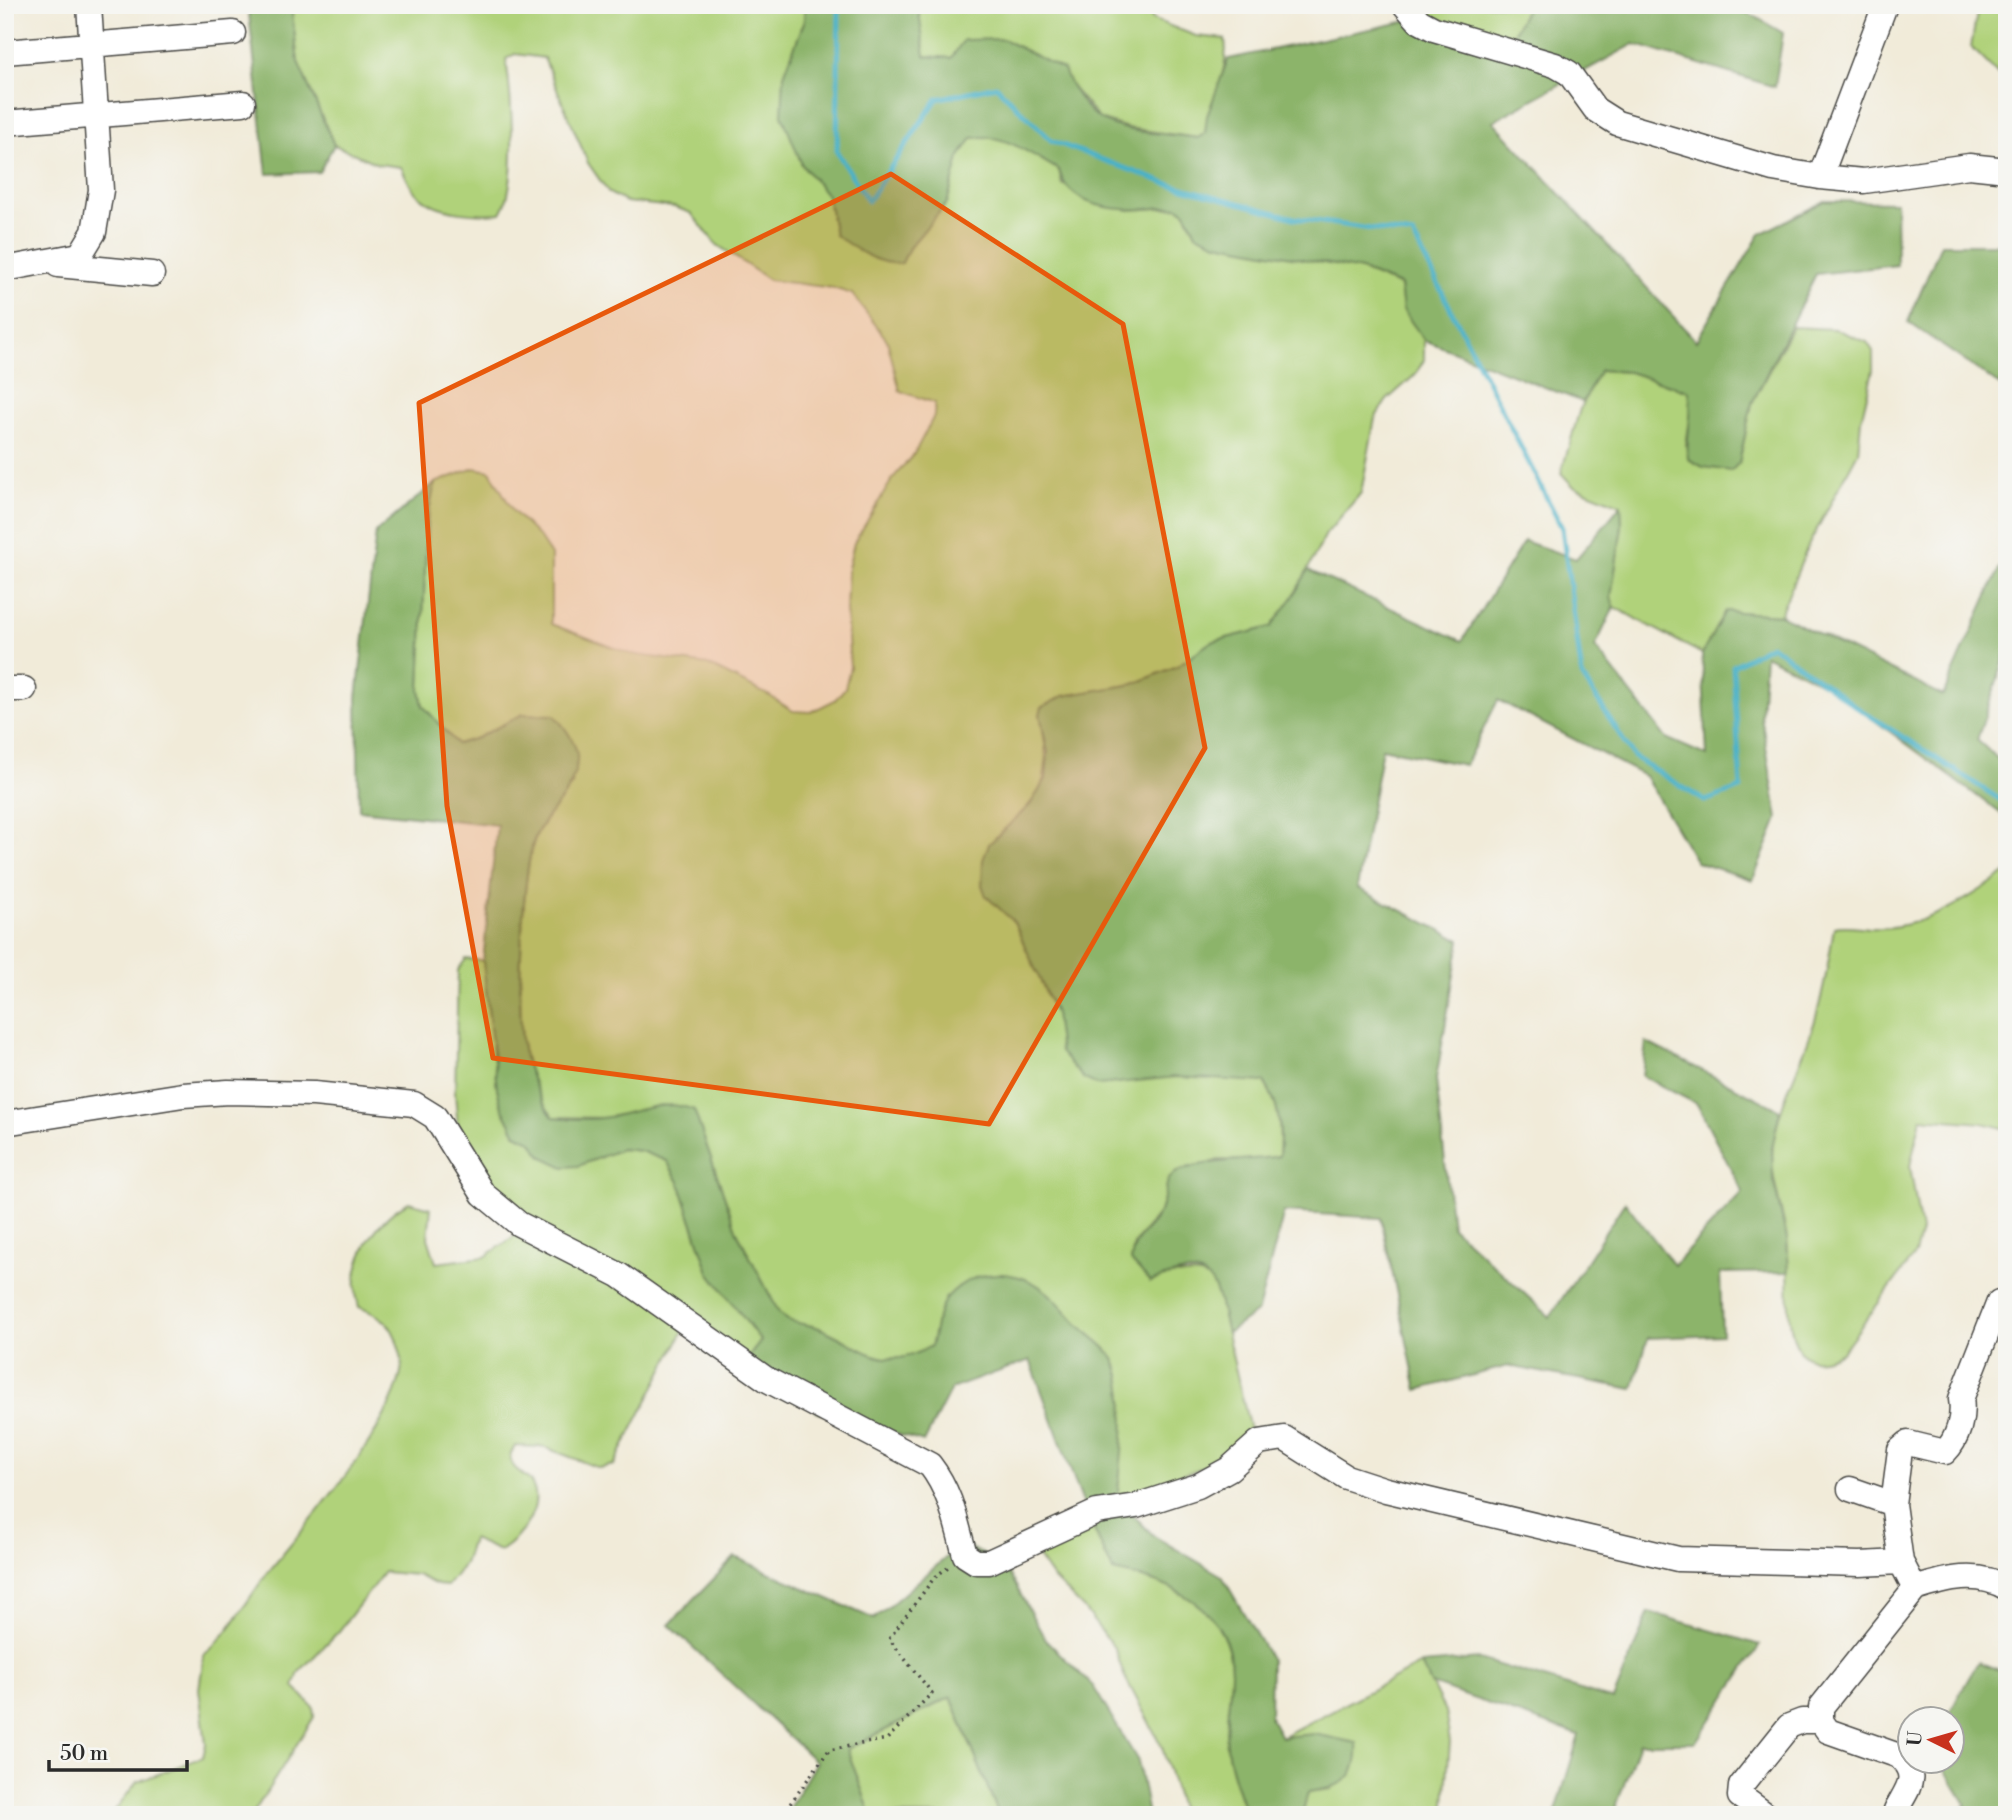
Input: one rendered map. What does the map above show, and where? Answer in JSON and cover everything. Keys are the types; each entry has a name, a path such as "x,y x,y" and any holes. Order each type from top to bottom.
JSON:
{"street":[{"path":"5,269 80,255 94,232 101,190 89,5"},
{"path":"1405,5 1419,21 1434,29 1555,65 1569,73 1595,109 1617,122 1773,169 1864,181 1969,166 2007,170"},
{"path":"1820,177 1884,8"},
{"path":"5,52 233,33"},
{"path":"5,123 243,103"},
{"path":"52,260 61,267 152,274"},
{"path":"5,1123 183,1095 228,1092 314,1094 414,1104 435,1117 483,1194 519,1224 619,1275 766,1379 930,1465 949,1496 965,1555 975,1562 989,1562 1097,1512 1136,1506 1198,1486 1228,1469 1259,1443 1283,1438 1346,1477 1386,1490 1659,1556 1762,1562 1901,1562"},
{"path":"1915,1589 1901,1562 1893,1504 1900,1450 1908,1443 1945,1452 1949,1448 1964,1414 1961,1399 1999,1302"},
{"path":"1850,1489 1893,1504"},
{"path":"1896,1810 1912,1781 1912,1772 1906,1763 1899,1756 1828,1731 1821,1721 1821,1707 1915,1589 1952,1577 1994,1580 2007,1588"},
{"path":"1766,1815 1740,1796 1741,1786 1789,1726 1802,1721 1821,1721"}],"path":[{"path":"782,1815 829,1750 887,1739 932,1693 889,1639 933,1578 965,1555"}],"highlighted area":[{"path":"891,174 1123,324 1205,748 989,1124 493,1058 447,806 419,403"}],"green space":[{"path":"248,5 291,5 298,62 334,145 319,172 267,174"},
{"path":"291,5 805,5 804,22 784,75 802,165 827,194 835,235 902,262 909,248 947,203 959,157 972,138 984,137 1017,146 1059,170 1062,184 1129,210 1178,207 1185,212 1196,234 1361,270 1400,286 1403,310 1424,340 1424,360 1415,375 1387,400 1375,418 1361,493 1326,534 1293,598 1271,627 1211,642 1177,666 1134,684 1063,696 1040,714 1046,759 1040,788 1021,813 989,844 986,896 1014,921 1055,1013 1060,1052 1176,1077 1252,1079 1264,1082 1273,1099 1279,1127 1279,1156 1256,1161 1218,1160 1169,1180 1160,1212 1134,1244 1131,1261 1168,1274 1202,1276 1215,1283 1251,1434 1201,1468 1117,1499 1123,1428 1120,1373 1108,1351 1080,1327 1047,1292 946,1297 931,1346 914,1355 899,1358 873,1355 819,1328 788,1320 779,1313 737,1232 694,1110 661,1105 606,1118 553,1117 544,1103 529,1070 522,1035 520,977 524,910 536,836 573,783 523,714 477,738 457,744 423,706 420,690 427,521 435,483 474,468 490,471 513,511 539,537 551,555 551,624 631,654 708,665 770,696 793,711 811,712 835,700 845,688 850,667 846,610 848,568 854,543 893,478 914,454 934,416 935,403 900,391 887,340 852,294 833,288 769,280 716,244 691,213 674,207 626,202 609,193 588,163 544,58 515,54 506,59 512,161 507,200 501,213 469,213 427,202 411,187 401,167 378,164 334,145 298,62"},
{"path":"805,5 918,5 925,56 951,58 964,40 1003,39 1064,70 1079,98 1100,119 1135,131 1198,138 1205,133 1207,116 1228,59 1417,19 1504,51 1528,5 1735,5 1783,33 1775,87 1634,44 1493,121 1696,341 1760,234 1825,201 1896,202 1897,265 1816,274 1752,403 1739,463 1731,471 1703,467 1688,459 1691,408 1689,391 1629,372 1600,370 1583,402 1424,340 1403,310 1400,285 1361,270 1217,243 1196,234 1187,215 1178,207 1119,209 1093,204 1072,192 1059,170 1017,146 995,138 972,138 959,158 947,203 909,248 902,263 884,262 867,255 835,235 827,195 802,165 782,115 784,75 804,22"},
{"path":"918,5 1151,5 1152,19 1196,36 1225,39 1225,63 1205,133 1198,138 1128,128 1099,119 1069,84 951,58 924,56"},
{"path":"1418,5 1528,5 1504,51 1468,47"},
{"path":"1973,5 2007,5 2007,83 1971,47 1977,13"},
{"path":"1941,244 2007,244 2007,390 1908,322"},
{"path":"1792,327 1835,329 1867,342 1873,351 1873,370 1861,420 1858,452 1808,546 1780,615 1725,611 1702,654 1614,607 1611,597 1622,526 1621,505 1573,486 1561,473 1580,409 1599,370 1629,372 1689,391 1692,406 1686,445 1739,463 1752,403"},
{"path":"435,483 427,521 420,690 423,706 457,744 477,738 523,714 554,715 576,749 577,761 571,783 536,835 527,879 521,943 520,1009 524,1054 548,1111 553,1117 595,1119 672,1105 694,1110 737,1232 779,1313 788,1320 819,1328 872,1355 898,1358 914,1355 931,1346 945,1300 971,1279 984,1275 1011,1275 1036,1285 1052,1297 1105,1348 1117,1366 1124,1414 1117,1499 1154,1536 1222,1576 1271,1660 1270,1717 1281,1737 1314,1734 1357,1743 1357,1756 1352,1773 1339,1784 1308,1792 1302,1815 1247,1815 1233,1777 1228,1753 1226,1734 1231,1673 1228,1650 1221,1631 1209,1614 1175,1590 1113,1571 1089,1519 1030,1360 951,1389 924,1442 817,1411 746,1360 761,1341 709,1272 679,1182 667,1161 641,1151 621,1149 578,1166 564,1167 543,1157 531,1141 516,1134 501,1105 497,1088 483,961 497,825 359,810 357,698 376,532"},
{"path":"1621,505 1622,526 1611,597 1614,607 1595,647 1666,738 1707,756 1702,654 1725,611 1780,615 1943,696 2002,563 2007,565 2007,651 1977,740 2007,767 2007,818 1828,686 1765,655 1761,716 1778,819 1753,880 1696,862 1645,776 1498,700 1465,765 1382,748 1357,888 1460,940 1436,1079 1452,1227 1550,1317 1625,1202 1674,1265 1743,1192 1697,1104 1642,1076 1646,1042 1780,1110 1772,1148 1773,1179 1787,1239 1789,1272 1720,1273 1722,1335 1648,1338 1633,1389 1508,1366 1417,1390 1381,1218 1284,1212 1258,1311 1227,1333 1214,1286 1208,1278 1199,1273 1187,1272 1150,1282 1131,1261 1133,1251 1139,1238 1162,1207 1169,1179 1176,1172 1203,1164 1279,1156 1280,1127 1277,1108 1264,1082 1176,1077 1098,1085 1084,1079 1060,1052 1055,1013 1014,922 986,896 982,885 983,860 989,844 1030,805 1046,779 1048,753 1040,714 1042,707 1063,696 1134,684 1177,666 1211,642 1271,627 1293,597 1308,570 1462,641 1524,541 1576,559"},
{"path":"2007,872 2007,1129 1983,1123 1921,1118 1910,1166 1921,1231 1915,1254 1842,1352 1826,1358 1809,1358 1799,1350 1791,1326 1787,1240 1772,1158 1775,1132 1783,1105 1817,1013 1834,927 1883,928 1917,922 1948,909"},
{"path":"466,959 483,961 497,1088 501,1105 516,1134 531,1141 543,1157 578,1166 621,1149 641,1151 667,1161 679,1182 709,1272 761,1341 746,1360 688,1322 614,1465 599,1468 544,1447 515,1446 510,1459 516,1469 530,1481 535,1501 523,1530 500,1551 472,1539 464,1564 447,1586 437,1585 417,1575 384,1572 339,1631 299,1672 294,1687 313,1707 314,1717 254,1812 247,1815 111,1815 137,1782 203,1757 206,1744 199,1689 204,1655 230,1627 266,1575 346,1475 383,1418 396,1391 402,1363 395,1337 384,1320 359,1307 356,1291 360,1261 374,1233 396,1210 409,1202 431,1208 428,1238 436,1263 485,1257 526,1228 495,1199 459,1143 455,1092 458,970"},
{"path":"1089,1519 1113,1571 1175,1590 1209,1614 1221,1631 1228,1650 1231,1673 1226,1734 1228,1753 1233,1777 1247,1815 1182,1815 1162,1747 1124,1675 1115,1649 1085,1610 1052,1577 1031,1547"},
{"path":"961,1545 1003,1562 1045,1639 1093,1686 1138,1761 1148,1815 999,1815 951,1697 847,1749 871,1815 785,1815 816,1762 669,1625 735,1557 874,1619"},
{"path":"1649,1612 1760,1645 1695,1743 1639,1743 1613,1815 1555,1815 1579,1735 1431,1684 1421,1664 1479,1659 1613,1700"},
{"path":"1978,1662 2007,1673 2007,1815 1958,1815 1966,1804 1948,1774 1966,1774 1966,1704 1954,1704"},
{"path":"1421,1664 1445,1711 1450,1742 1444,1815 1302,1815 1308,1792 1331,1789 1281,1737"},
{"path":"951,1697 999,1815 871,1815 847,1749"}],"waterway":[{"path":"839,5 837,152 868,201 937,99 996,86 1052,141 1165,183 1294,218 1413,235 1562,528 1582,676 1634,757 1705,801 1741,788 1733,666 1771,645 1861,710 2007,804"}]}
